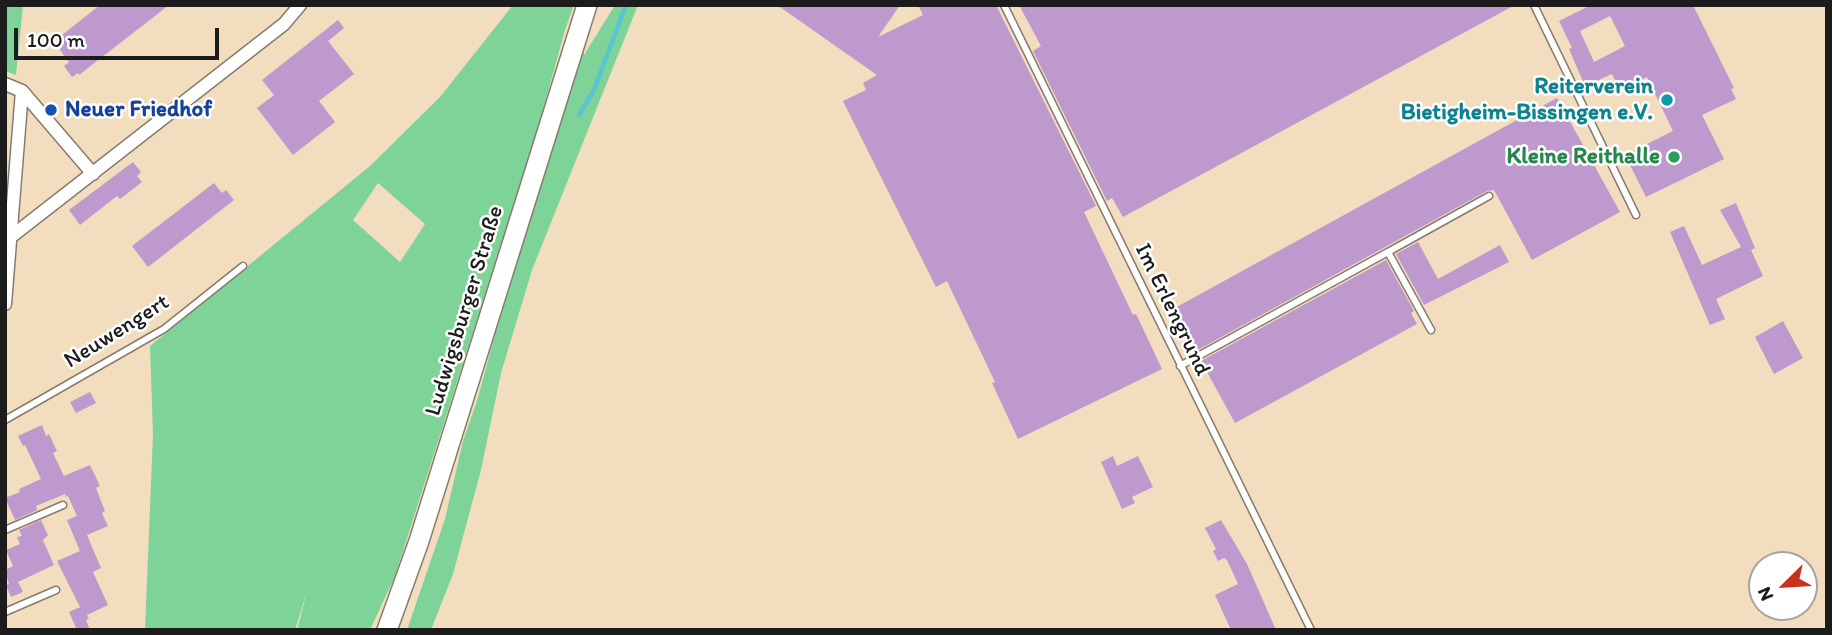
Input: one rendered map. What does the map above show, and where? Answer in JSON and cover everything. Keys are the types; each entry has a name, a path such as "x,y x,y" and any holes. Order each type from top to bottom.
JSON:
{"main road":[{"name":"Ludwigsburger Straße","path":"387,630 419,541 587,5"}],"street":[{"path":"12,236 284,24 300,5"},
{"path":"5,84 22,91 93,174"},
{"path":"5,304 22,91"}],"lane":[{"name":"Im Erlengrund","path":"1004,5 1311,630"},
{"path":"1534,5 1636,215"},
{"path":"1181,366 1489,196"},
{"path":"1388,252 1431,330"},
{"name":"Neuwengert","path":"5,420 164,329 243,266"},
{"path":"5,530 64,505"},
{"path":"5,612 56,590"}],"green space":[{"path":"5,5 23,5 16,75 5,71"},
{"path":"513,5 574,5 538,128 395,576 370,630 297,630 307,591 295,630 145,630 153,434 150,346 370,166 440,97","holes":["378,183 425,224 400,262 353,220"]},
{"path":"615,5 638,5 532,270 501,373 481,470 453,574 431,630 407,630 445,519 463,441 583,38 584,55"}],"building":[{"path":"100,5 169,5 79,75 78,73 72,77 64,66 69,62 60,50 62,35"},
{"path":"777,5 900,5 878,37 923,15 918,5 996,5 1096,206 1084,212 1162,369 1018,439 992,383 995,382 947,281 936,287 843,101 866,90 863,83 877,75"},
{"path":"1019,5 1515,5 1123,217 1112,198 1107,201 1033,51 1041,46"},
{"path":"1591,5 1693,5 1734,88 1731,89 1736,99 1702,115 1724,159 1646,197 1625,155 1673,131 1647,77 1620,90 1612,74 1585,86 1559,21","holes":["1610,16 1625,46 1594,62 1580,31"]},
{"path":"338,20 344,28 328,41 354,74 319,101 335,122 293,155 257,108 274,95 262,80"},
{"path":"1557,98 1620,212 1532,260 1494,190 1487,191 1196,351 1173,309"},
{"path":"133,162 141,172 137,176 142,182 120,199 117,196 80,225 69,210"},
{"path":"214,183 222,193 226,190 234,200 148,267 132,246"},
{"path":"1736,203 1755,248 1751,250 1763,276 1716,299 1725,319 1710,325 1670,232 1684,226 1702,265 1741,247 1720,210"},
{"path":"1418,242 1438,279 1500,245 1509,262 1424,305 1396,254"},
{"path":"1386,260 1414,311 1411,313 1417,324 1235,423 1201,361"},
{"path":"1783,321 1803,358 1774,374 1755,337"},
{"path":"90,392 96,403 76,413 70,402"},
{"path":"42,425 57,451 53,453 64,476 90,465 100,486 96,488 108,526 87,535 101,568 93,572 108,605 87,615 90,630 77,630 69,612 80,607 57,561 80,551 67,520 77,516 68,496 65,494 36,506 37,510 15,520 5,498 41,479 18,436"},
{"path":"1113,456 1117,466 1138,456 1153,487 1132,497 1135,503 1122,509 1101,462"},
{"path":"41,520 48,535 43,540 54,565 18,582 23,592 11,597 6,585 9,584 5,570 13,566 6,550 20,544 17,537 22,536 19,530"},
{"path":"1221,520 1247,564 1276,630 1231,630 1215,595 1238,584 1227,560 1224,558 1218,561 1213,551 1216,549 1205,528"}],"waterway":[{"path":"579,115 594,90 626,5"}],"place":[{"name":"Reiterverein Bietigheim-Bissingen e.V.","path":"1667,100"},
{"name":"Neuer Friedhof","path":"51,110"},
{"name":"Kleine Reithalle","path":"1674,157"}]}
